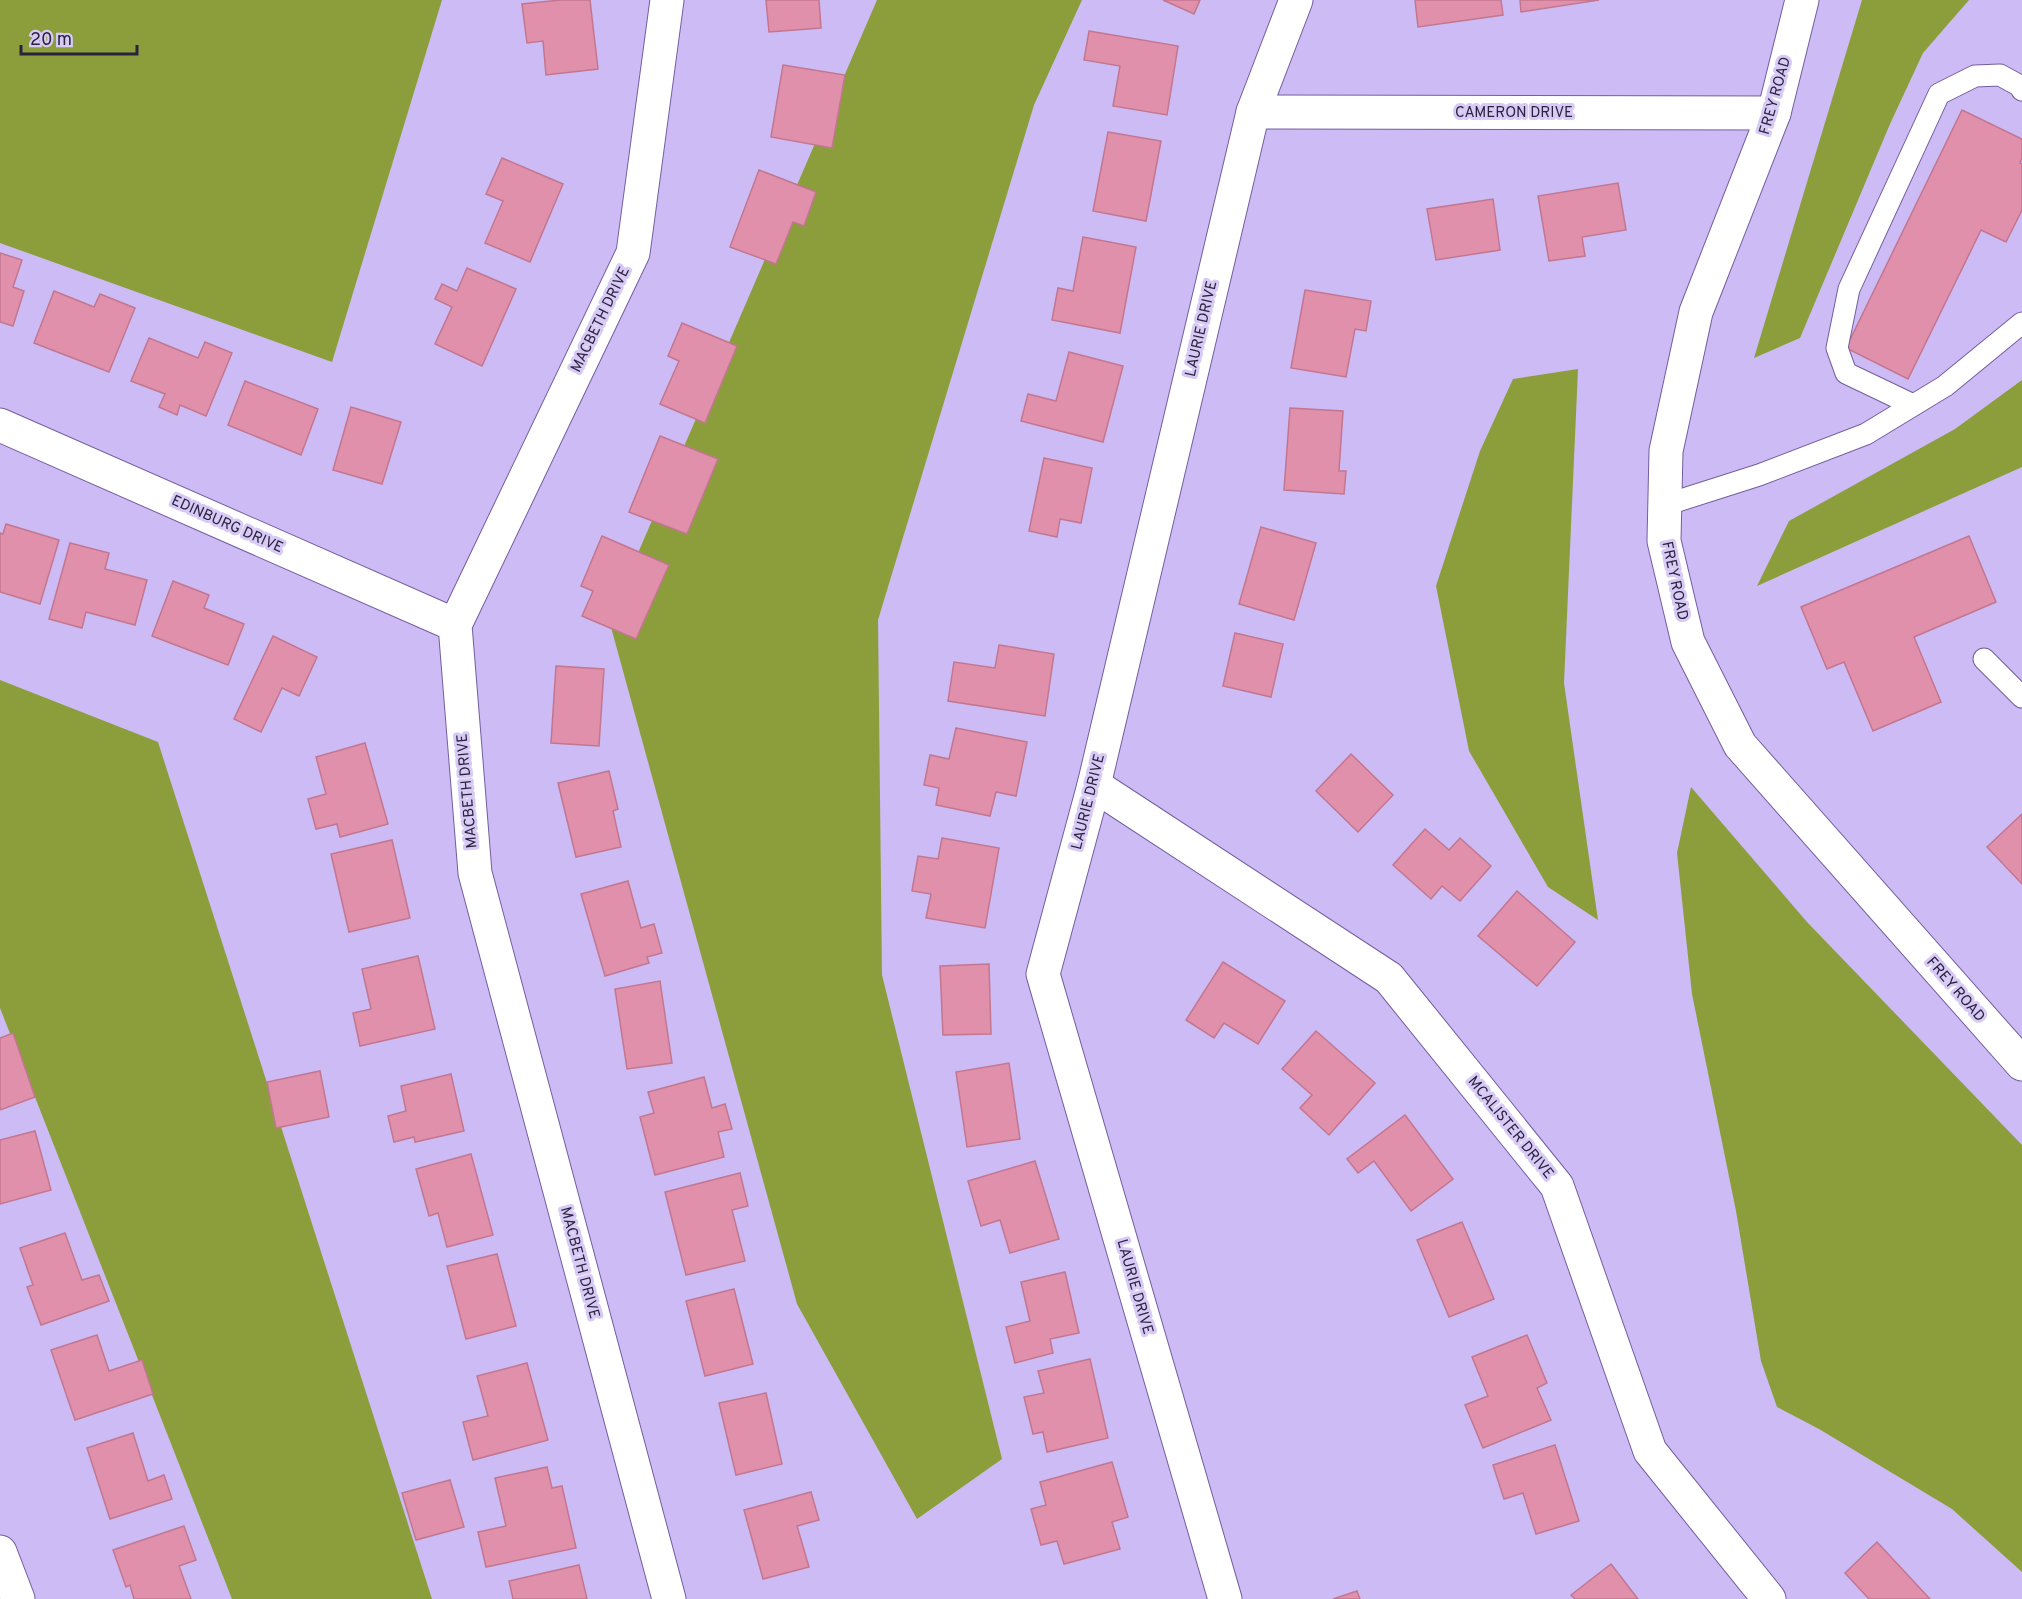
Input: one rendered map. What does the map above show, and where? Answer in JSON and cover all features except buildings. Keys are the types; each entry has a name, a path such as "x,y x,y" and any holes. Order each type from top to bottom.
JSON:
{"street":[{"name":"MACBETH DRIVE","path":"666,0 633,253 455,625 475,873 669,1599"},
{"name":"LAURIE DRIVE","path":"1225,1599 1043,974 1094,785 1253,112 1296,0"},
{"name":"FREY ROAD","path":"1802,0 1774,113 1696,312 1666,451 1664,541 1688,642 1740,745 2022,1064"},
{"name":"CAMERON DRIVE","path":"1253,112 1774,113"},
{"name":"EDINBURG DRIVE","path":"0,425 455,625"},
{"name":"MCALISTER DRIVE","path":"1094,785 1389,978 1557,1186 1650,1452 1769,1599"},
{"path":"0,1552 18,1599"}],"lane":[{"path":"1913,405 1846,374 1837,348 1850,289 1939,94 1975,76 2000,75 2020,86 2022,90"},
{"path":"1665,505 1759,475 1866,434 1945,386 2022,323"},
{"path":"1984,659 2022,697"}],"green space":[{"path":"0,0 442,0 332,362 0,243"},
{"path":"877,0 1082,0 1034,105 878,620 882,975 1002,1459 917,1519 797,1304 609,620"},
{"path":"1862,0 1969,0 1923,53 1890,124 1800,338 1754,358"},
{"path":"1578,369 1564,683 1598,920 1548,887 1469,751 1436,586 1480,451 1513,379"},
{"path":"2022,380 2022,467 1757,586 1789,521 1955,429"},
{"path":"0,680 158,742 432,1599 232,1599 0,1008"},
{"path":"1691,787 1807,922 2022,1145 2022,1572 1952,1509 1819,1429 1777,1407 1761,1361 1736,1211 1692,994 1677,853"}]}
